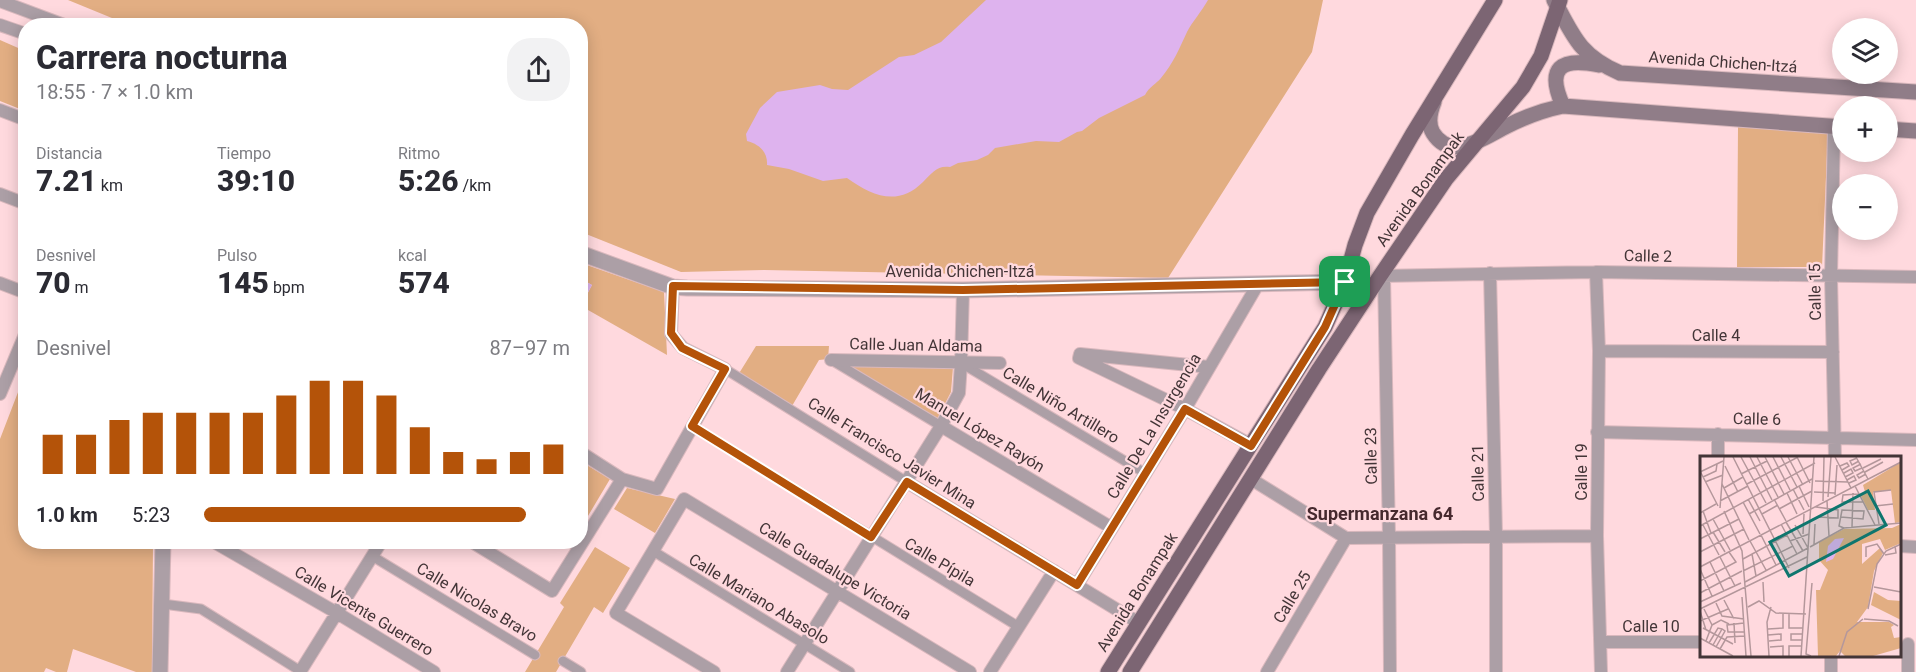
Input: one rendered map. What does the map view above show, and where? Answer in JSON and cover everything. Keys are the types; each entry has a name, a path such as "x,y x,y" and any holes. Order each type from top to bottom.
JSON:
{"main road":[{"name":"Avenida Bonampak","path":"1108,672 1325,327 1345,282 1367,213 1495,0"},
{"name":"Avenida Bonampak","path":"1130,672 1319,369 1446,179 1523,87 1541,56 1557,3"},
{"name":"Avenida Chichen-Itzá","path":"1557,3 1575,41 1589,56 1620,73 1916,92"},
{"path":"1563,106 1555,80 1566,63 1579,61 1604,66"},
{"path":"1438,94 1429,118 1433,134 1449,145 1464,146 1476,143 1507,126 1545,110 1563,106 1832,127"},
{"path":"1898,130 1916,131"}],"street":[{"path":"0,1 46,18"},
{"path":"0,25 18,31"},
{"path":"0,110 18,117"},
{"name":"Calle 15","path":"1835,456 1831,277 1836,162"},
{"path":"0,194 18,201"},
{"name":"Avenida Chichen-Itzá","path":"588,256 673,286 697,288 963,290 1345,282"},
{"name":"Calle 2","path":"1382,276 1596,272 1916,277"},
{"name":"Calle 19","path":"1596,272 1599,351 1597,536 1601,672"},
{"name":"Calle 21","path":"1490,273 1496,535 1496,672"},
{"name":"Calle 23","path":"1382,276 1390,672"},
{"path":"0,283 18,289"},
{"name":"Calle De La Insurgencia","path":"1077,585 1185,409 1258,284"},
{"name":"Calle Francisco Javier Mina","path":"673,286 671,333 682,348 725,369 1139,623"},
{"path":"787,672 907,482 959,393 962,363 963,290"},
{"path":"0,394 5,364 18,344"},
{"name":"Calle 4","path":"1599,351 1833,352"},
{"path":"1209,367 1080,354 1078,358 1185,409 1251,446"},
{"name":"Calle Juan Aldama","path":"831,360 1000,363"},
{"name":"Manuel López Rayón","path":"831,360 1112,528"},
{"name":"Calle Niño Artillero","path":"962,363 1145,473"},
{"path":"588,457 622,479 657,489 725,369"},
{"name":"Calle Pípila","path":"692,426 1019,627"},
{"name":"Calle 6","path":"1597,432 1916,440"},
{"path":"1718,434 1718,456"},
{"path":"588,527 622,479"},
{"path":"1251,479 1346,538 1496,535 1597,536"},
{"name":"Calle Guadalupe Victoria","path":"653,552 684,499 970,672"},
{"name":"Calle 25","path":"1267,672 1346,538"},
{"path":"1901,546 1916,547"},
{"path":"160,672 163,549"},
{"name":"Calle Vicente Guerrero","path":"226,549 337,612 435,672"},
{"path":"163,604 201,609 301,672 376,549"},
{"path":"483,549 552,591 575,549"},
{"path":"653,552 616,613 714,672"},
{"name":"Calle Mariano Abasolo","path":"653,552 850,672"},
{"name":"Calle Nicolas Bravo","path":"372,556 535,655"},
{"path":"990,672 1054,571"},
{"name":"Calle 10","path":"1600,642 1700,642"},
{"path":"1908,644 1908,672"},
{"path":"563,661 581,672"}],"shaded area":[{"path":"68,0 1323,0 1312,52 1168,278 764,270 681,272 588,235 588,18 112,18"},
{"path":"986,0 1208,0 1189,28 1169,67 1145,95 1099,118 1082,131 1059,142 1036,141 995,148 988,155 977,160 938,168 914,190 904,194 885,196 875,194 847,178 823,181 789,169 767,165 762,149 747,141 746,134 760,108 777,92 820,85 832,89 848,90 899,57 914,55 941,42"},
{"path":"0,40 18,48 18,108 0,101"},
{"path":"1738,127 1828,132 1822,267 1737,267"},
{"path":"588,265 664,292 667,355 588,310 588,293 592,285 588,283"},
{"path":"756,346 829,346 828,359 819,360 792,406 738,375"},
{"path":"838,362 953,367 951,392 937,419"},
{"path":"18,392 18,549 153,549 152,672 136,672 73,649 67,672 56,672 46,668 44,672 0,672 0,439"},
{"path":"588,466 610,479 588,516"},
{"path":"627,488 675,499 655,533 614,509"},
{"path":"595,547 630,568 603,613 594,607 556,672 525,672 564,607 560,603"}],"district":[{"name":"Supermanzana 64","path":"1380,513"}],"route":[{"path":"1345,282 1325,327 1251,446 1185,409 1077,585 907,482 871,537 692,426 725,369 682,348 671,333 673,286 687,288 963,290 1345,282"}]}
